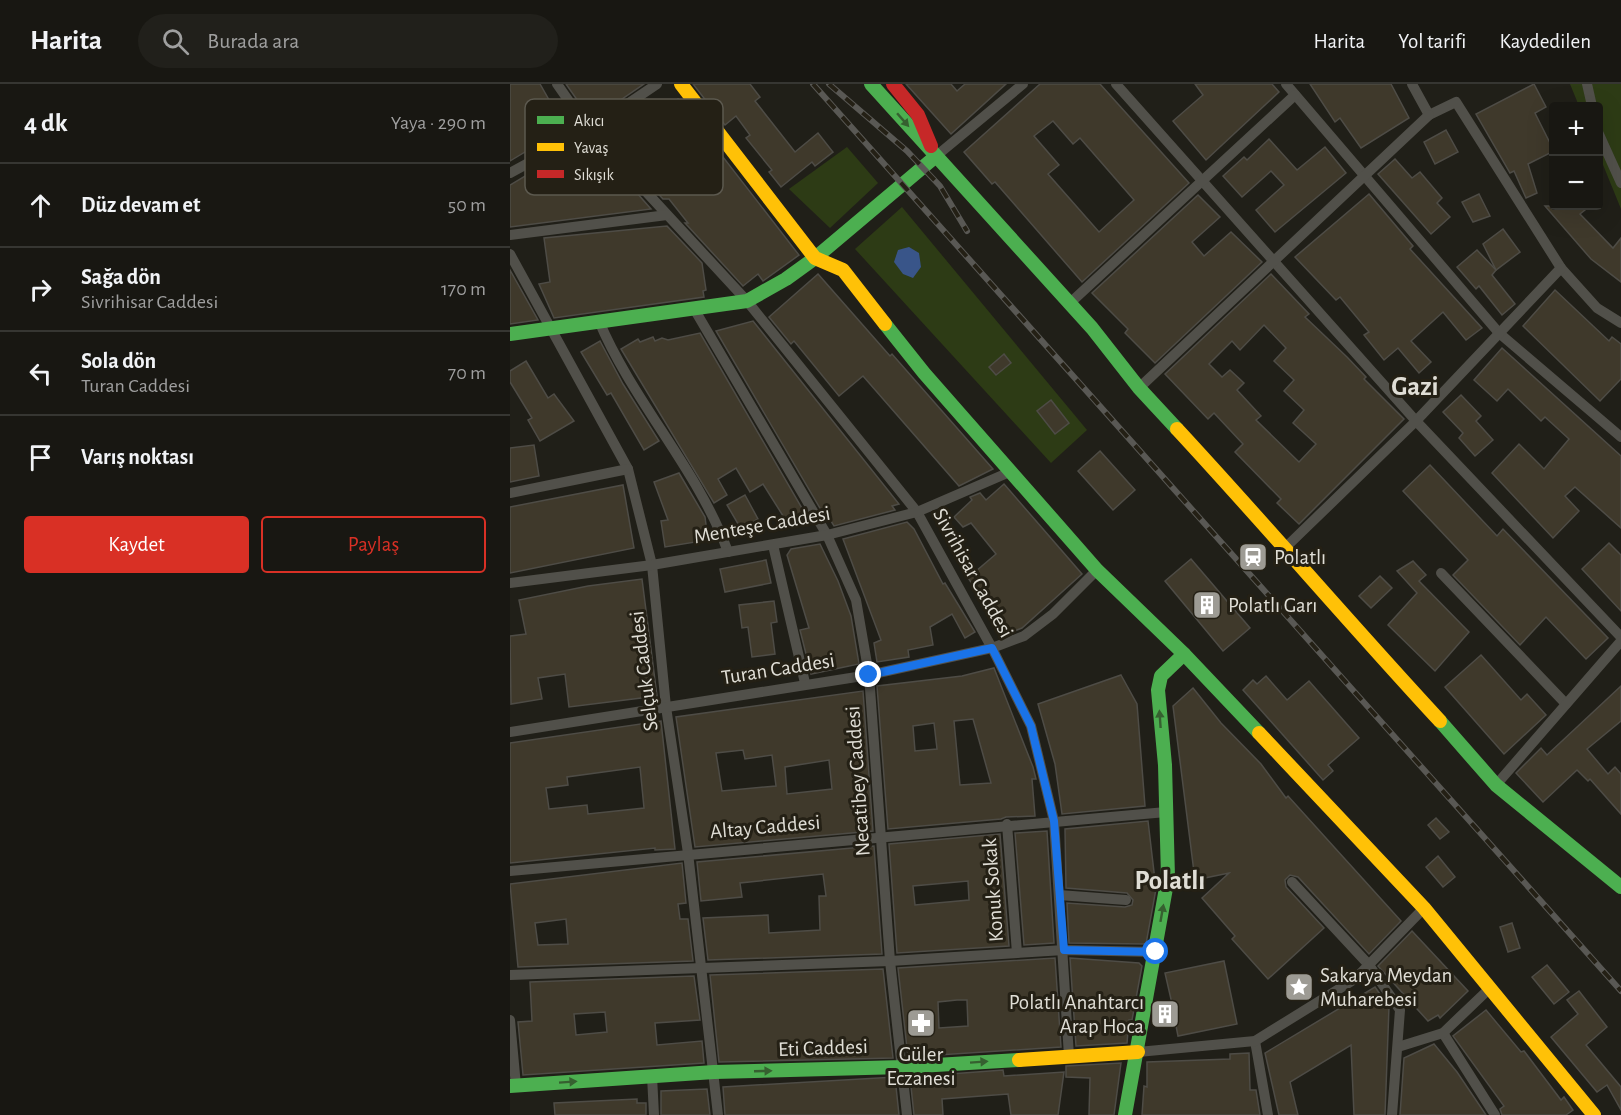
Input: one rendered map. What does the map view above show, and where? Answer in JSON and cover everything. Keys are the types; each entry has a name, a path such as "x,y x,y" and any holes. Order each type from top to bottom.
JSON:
{"street":[{"name":"Sivrihisar Caddesi","path":"557,84 567,99"},
{"path":"635,99 657,84"},
{"path":"681,84 692,99"},
{"path":"871,84 1069,304 1139,388 1286,547 1348,621 1496,785 1621,887"},
{"path":"893,84 918,115 935,157"},
{"path":"510,334 747,301 786,279 814,258 1023,84"},
{"path":"1116,84 1416,421 1621,639 1496,785"},
{"path":"1286,84 1498,333 1621,437"},
{"path":"1412,84 1429,115"},
{"path":"1587,84 1592,102"},
{"path":"1069,304 1295,94"},
{"path":"1139,388 1429,115 1456,102 1562,268 1598,308 1621,323"},
{"path":"723,139 814,258 843,270 924,373 1097,570 1184,654 1424,908 1587,1112"},
{"path":"1603,141 1621,183"},
{"path":"510,173 525,165"},
{"name":"Sivrihisar Caddesi","path":"649,195 747,301 917,512 992,648 1031,726 1054,821 1069,1056"},
{"path":"510,235 667,214"},
{"name":"Selçuk Caddesi","path":"510,254 628,469 652,565 666,707 688,853 718,1115"},
{"path":"1286,547 1416,421 1562,268"},
{"name":"Necatibey Caddesi","path":"693,308 827,535 856,600 869,675 890,961 907,1115"},
{"path":"599,321 611,349 703,502 728,552"},
{"path":"510,492 628,469"},
{"name":"Menteşe Caddesi","path":"510,583 652,565 827,535 917,512 1012,471"},
{"path":"773,545 805,683"},
{"name":"Turan Caddesi","path":"510,732 805,683 869,675 992,648 1024,636 1053,614 1097,570"},
{"path":"1441,573 1566,704"},
{"path":"1125,1115 1168,877 1158,690 1161,676 1184,654"},
{"name":"Altay Caddesi","path":"510,871 1007,824 1166,812"},
{"name":"Konuk Sokak","path":"1007,824 1017,953"},
{"path":"1292,882 1369,965 1400,1010 1392,1115"},
{"path":"1059,895 1126,900"},
{"path":"1138,1052 1255,1041 1355,979 1424,908"},
{"path":"510,975 890,961 1064,950 1156,952"},
{"path":"1398,1047 1443,1033 1489,989"},
{"path":"510,1027 513,1086"},
{"path":"1443,1033 1495,1115"},
{"path":"1255,1041 1269,1115"},
{"name":"Eti Caddesi","path":"513,1086 714,1072 903,1067 1138,1052"},
{"path":"652,1076 654,1115"}],"green space":[{"path":"1570,84 1621,84 1621,209 1603,165 1603,102 1577,102"},
{"path":"847,147 878,183 830,228 789,189"},
{"path":"902,207 1087,430 1051,463 855,249"}],"water":[{"path":"909,247 919,253 921,267 913,278 903,274 894,262 898,250"}],"building":[{"path":"510,84 540,84 549,99 525,99 525,152 510,161"},
{"path":"566,84 644,84 622,99 576,99"},
{"path":"693,84 750,84 760,97 755,101 795,152 818,133 833,152 815,166 812,162 781,187 769,172 772,170 746,138 750,135 736,116 725,125 723,122 723,99 705,99"},
{"path":"906,84 951,84 957,91 965,84 1006,84 951,134"},
{"path":"1040,84 1100,84 1189,183 1082,282 995,182 992,184 964,152","holes":["1053,121 1073,144 1080,138 1134,200 1099,232 1048,174 1059,165 1034,136"]},
{"path":"1195,84 1272,84 1279,92 1206,160 1173,121 1203,95"},
{"path":"1310,84 1391,84 1409,118 1361,148 1340,118 1335,122"},
{"path":"1534,84 1546,107 1535,113 1549,141 1549,154 1528,164 1537,193 1526,198 1514,171 1510,173 1476,114"},
{"path":"1446,130 1458,152 1435,164 1424,142"},
{"path":"1269,139 1297,170 1325,147 1346,173 1275,232 1256,210 1284,185 1271,171 1242,197 1223,176 1244,157 1247,160"},
{"path":"723,157 799,255 763,281 758,274 743,286 685,223 688,223 669,199 663,199 659,195 723,195"},
{"path":"1395,159 1412,178 1420,172 1442,198 1437,203 1450,217 1431,234 1378,174"},
{"path":"525,176 525,195 639,195 651,209 510,227 510,185"},
{"path":"1369,194 1413,246 1410,249 1482,328 1466,340 1443,312 1411,341 1431,362 1419,373 1398,348 1384,360 1364,335 1369,332 1340,297 1336,300 1295,257"},
{"path":"1479,194 1490,216 1473,222 1462,202"},
{"path":"1198,195 1220,217 1192,242 1204,256 1231,232 1262,262 1155,363 1125,333 1128,329 1092,293"},
{"path":"1545,206 1549,206 1549,210 1585,210 1580,214 1613,248 1621,238 1621,282 1591,259"},
{"path":"667,226 702,263 706,290 703,291 704,297 554,318 539,284 550,282 544,238"},
{"path":"1503,229 1520,252 1496,270 1483,244"},
{"path":"1477,250 1496,270 1492,275 1515,304 1502,315 1479,286 1476,289 1457,267"},
{"path":"510,270 538,320 510,324"},
{"path":"818,274 993,469 959,486 863,376 839,396 794,341 791,344 769,317"},
{"path":"1271,274 1309,314 1305,317 1347,357 1366,377 1364,379 1404,419 1299,524 1277,503 1281,499 1235,452 1243,444 1214,413 1208,419 1165,374","holes":["1264,325 1286,348 1274,361 1294,380 1284,391 1304,410 1293,423 1316,444 1299,462 1256,420 1261,416 1237,390 1244,383 1230,370 1222,377 1209,364 1232,341 1240,350"]},
{"path":"1555,290 1609,341 1612,337 1621,344 1621,379 1600,401 1523,326"},
{"path":"753,321 899,504 892,506 895,510 834,526 826,513 824,515 716,331"},
{"path":"700,333 810,522 805,525 802,520 790,527 763,484 750,492 736,468 718,479 727,495 714,503 621,349 638,339 640,342 653,337 655,341 662,338 668,340"},
{"path":"600,341 623,384 659,441 644,450 611,393 607,395 581,352"},
{"path":"1502,348 1621,456 1621,528 1575,487 1565,496 1579,511 1553,538 1492,473 1519,444 1544,469 1569,439 1545,417 1541,421 1508,389 1497,401 1474,380"},
{"path":"1004,354 1011,363 996,375 989,367"},
{"path":"526,361 548,398 554,394 574,421 540,441 528,420 532,418 510,382 510,371"},
{"path":"1461,395 1481,416 1476,421 1493,440 1475,456 1459,438 1463,433 1443,412"},
{"path":"1051,400 1069,423 1055,434 1037,411"},
{"path":"534,445 539,476 510,482 510,448"},
{"path":"1100,451 1135,490 1113,510 1078,471"},
{"path":"1430,465 1497,536 1503,529 1608,638 1586,659 1546,617 1520,645 1453,575 1468,560 1403,491"},
{"path":"679,473 705,517 708,540 665,547 661,521 668,520 654,482"},
{"path":"1004,484 1082,574 1022,628 1007,634 968,578 996,554 971,523 963,527 954,517 972,500 970,497 980,493 986,500"},
{"path":"623,485 634,548 510,573 510,507"},
{"path":"745,495 758,519 741,529 727,505"},
{"path":"907,522 914,529 943,584 945,583 975,632 965,638 952,614 930,627 933,645 908,650 909,657 877,662 874,643 881,640 843,539"},
{"path":"1609,543 1621,555 1621,611 1582,569"},
{"path":"820,544 838,581 851,616 859,664 811,674 800,630 809,628 787,555 791,549"},
{"name":"Polatlı Garı","path":"1191,559 1250,628 1223,651 1165,581"},
{"path":"766,560 771,583 725,592 720,569"},
{"path":"1413,561 1426,575 1419,581 1469,632 1435,671 1388,625 1417,593 1397,571"},
{"path":"1380,576 1392,588 1371,608 1359,596"},
{"path":"642,579 657,696 569,707 565,674 538,678 542,699 511,704 510,636 526,634 519,600 588,586"},
{"path":"774,601 777,622 771,623 775,654 752,657 748,627 742,628 739,605"},
{"path":"1481,655 1521,700 1527,694 1546,715 1504,754 1445,687"},
{"path":"994,668 1033,767 1036,779 1032,779 1035,816 888,829 877,686 962,676","holes":["973,719 991,783 960,785 954,721","934,723 937,749 915,751 913,726"]},
{"path":"1121,675 1137,704 1145,806 1062,814 1055,764 1038,704"},
{"path":"1266,676 1287,700 1309,681 1359,738 1328,765 1333,771 1323,780 1243,690 1253,680 1257,684"},
{"path":"1621,686 1621,721 1587,749 1608,774 1615,767 1621,774 1621,814 1590,779 1588,781 1577,770 1543,802 1516,773 1541,748 1547,755"},
{"path":"1193,688 1221,723 1261,764 1286,798 1288,796 1401,921 1369,954 1298,877 1290,875 1285,880 1286,887 1324,928 1268,979 1232,939 1235,936 1202,898 1229,873 1195,880 1173,706"},
{"path":"863,691 873,831 695,847 676,717","holes":["743,750 745,759 772,755 776,786 722,791 716,753","829,760 832,789 787,794 785,767"]},
{"path":"661,721 675,849 655,850 655,848 510,863 510,743","holes":["640,767 644,808 588,814 587,805 549,809 546,788 568,785 567,777"]},
{"path":"1436,818 1449,832 1440,839 1428,825"},
{"path":"1148,821 1156,889 1146,944 1069,943 1067,903 1125,907 1132,905 1133,900 1127,893 1066,888 1065,829"},
{"path":"1047,831 1054,943 1024,945 1015,833"},
{"path":"1000,834 1009,946 897,953 889,844","holes":["968,881 969,900 915,905 913,886"]},
{"path":"874,846 882,954 708,960 703,918 768,915 769,933 820,930 819,896 826,896 823,874 740,883 742,897 701,901 697,862"},
{"path":"1438,856 1455,877 1443,887 1426,867"},
{"path":"682,863 686,903 678,904 680,919 688,919 693,961 518,967 510,884","holes":["566,919 568,944 538,945 535,923"]},
{"path":"1512,923 1520,948 1508,952 1500,927"},
{"path":"1412,931 1468,991 1440,1018 1438,1015 1428,1021 1378,966"},
{"path":"1055,958 1061,1047 908,1057 898,968","holes":["967,1000 968,1026 939,1028 938,1002"]},
{"path":"1070,958 1139,963 1142,966 1132,1020 1129,1020 1127,1043 1076,1046"},
{"path":"1224,961 1237,1024 1178,1036 1176,1026 1161,1012 1173,1008 1165,973"},
{"path":"1547,965 1569,992 1554,1004 1532,977"},
{"path":"883,969 893,1058 719,1062 710,975"},
{"path":"694,976 700,1020 655,1023 657,1045 702,1041 704,1063 523,1075 518,1022 532,1021 530,982","holes":["605,1012 607,1032 576,1035 574,1014"]},
{"path":"1375,987 1389,1007 1385,1115 1354,1115 1351,1045 1290,1082 1298,1115 1279,1115 1265,1053"},
{"path":"1579,991 1607,1027 1586,1045 1621,1087 1621,1110 1607,1085 1597,1092 1551,1037 1578,1014 1567,1000"},
{"path":"1486,1010 1521,1052 1524,1051 1561,1100 1564,1097 1573,1110 1566,1115 1502,1115 1500,1109 1504,1106 1453,1036"},
{"path":"1434,1044 1457,1072 1486,1115 1400,1115 1404,1058"},
{"path":"1249,1053 1250,1090 1256,1090 1260,1115 1142,1115 1144,1086 1147,1087 1147,1062 1230,1059 1230,1054"},
{"path":"1121,1063 1114,1115 1089,1115 1090,1078 1066,1077 1066,1066"},
{"path":"1003,1070 1004,1076 1064,1072 1058,1115 1011,1115 1008,1094 942,1099 943,1115 914,1115 910,1077"},
{"path":"895,1077 899,1115 725,1115 723,1087"},
{"path":"707,1089 710,1115 661,1115 661,1091"},
{"path":"637,1099 637,1103 646,1103 646,1115 555,1115 554,1103"}],"railway":[{"path":"813,84 1621,991"},
{"path":"829,84 907,151 940,186 967,231"}],"traffic: fast":[{"path":"871,84 1092,328 1139,388 1177,429"},
{"path":"510,334 747,301 786,279 815,258 935,157"},
{"path":"885,324 924,373 1097,570 1184,654 1259,733"},
{"path":"1125,1115 1168,877 1165,765 1158,690 1161,676 1184,654"},
{"path":"1440,721 1496,785 1621,887"},
{"path":"510,1086 714,1072 903,1067 1019,1060"}],"traffic: slow":[{"path":"681,84 693,99"},
{"path":"723,139 815,258 843,270 885,324"},
{"path":"1177,429 1440,721"},
{"path":"1259,733 1424,908 1594,1115"},
{"path":"1019,1060 1138,1052"}],"traffic: jam":[{"path":"893,84 918,115 931,146"}],"place":[{"name":"Polatlı","path":"1253,557"},
{"name":"Polatlı Garı","path":"1207,605"},
{"name":"Sakarya Meydan Muharebesi","path":"1299,987"},
{"name":"Polatlı Anahtarcı Arap Hoca","path":"1165,1014"},
{"name":"Güler Eczanesi","path":"921,1023"}],"district":[{"name":"Gazi","path":"1415,386"},
{"name":"Polatlı","path":"1170,880"}],"route":[{"path":"869,675 992,648 1031,726 1054,821 1064,950 1156,952"}]}
